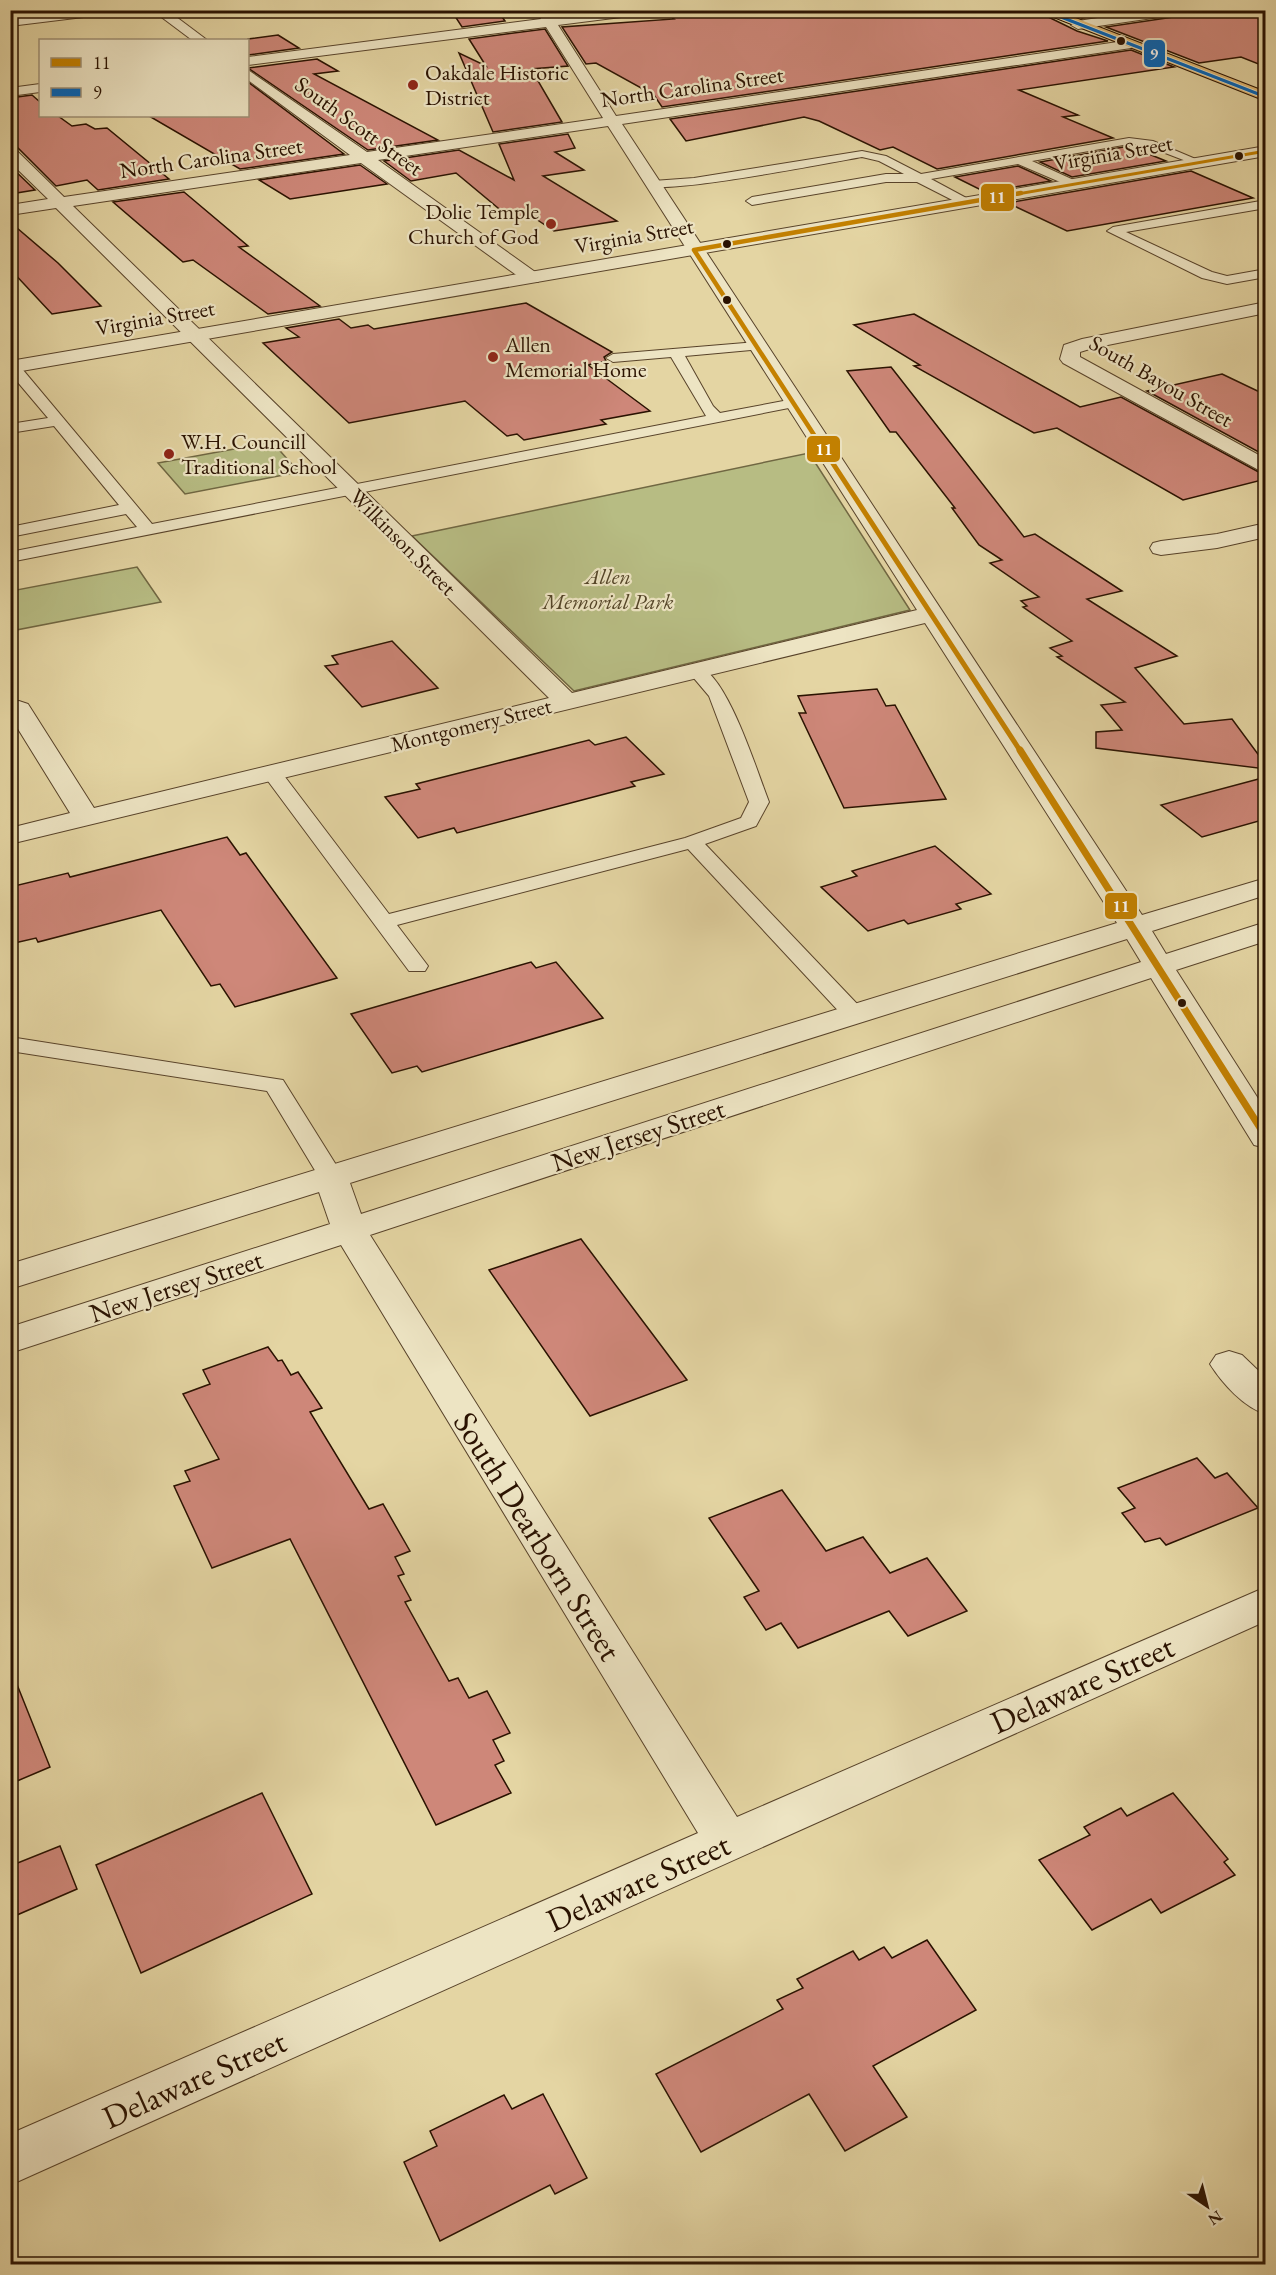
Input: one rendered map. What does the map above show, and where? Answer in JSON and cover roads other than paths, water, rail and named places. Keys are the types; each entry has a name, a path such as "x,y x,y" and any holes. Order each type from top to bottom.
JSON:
{"main road":[{"path":"1042,10 1266,97"}],"street":[{"path":"10,22 108,10"},
{"path":"158,10 199,39"},
{"path":"249,62 546,17 645,10"},
{"path":"1078,25 1180,10"},
{"path":"546,17 694,250 1134,926 1266,1138"},
{"name":"North Carolina Street","path":"10,210 1131,44"},
{"name":"South Scott Street","path":"249,75 532,278"},
{"path":"10,92 39,88"},
{"name":"Virginia Street","path":"12,367 1266,151"},
{"name":"Wilkinson Street","path":"10,153 566,701"},
{"name":"South Bayou Street","path":"1266,307 1071,349 1070,359 1266,468"},
{"path":"1161,548 1217,542 1266,530"},
{"name":"Montgomery Street","path":"10,836 931,614"},
{"path":"19,709 87,818"},
{"name":"New Jersey Street","path":"10,1277 1266,886"},
{"name":"New Jersey Street","path":"10,1340 1266,931"},
{"path":"853,1013 890,1053"},
{"name":"South Dearborn Street","path":"331,1176 349,1230 728,1842"},
{"path":"1229,1364 1266,1401"},
{"name":"Delaware Street","path":"10,2160 1266,1603"}],"lane":[{"path":"752,201 886,178 918,178 1129,141 1149,143 1199,163"},
{"path":"653,185 694,182 861,154 882,158 966,203"},
{"path":"1021,161 1074,184"},
{"path":"1266,204 1113,231 1207,276 1227,280 1266,273"},
{"path":"613,358 757,346"},
{"path":"676,352 707,408 717,418"},
{"path":"12,367 27,393 57,421 147,529"},
{"path":"10,557 794,403"},
{"path":"10,429 57,421"},
{"path":"10,532 130,508"},
{"path":"385,922 692,842 749,822 759,802 718,696 696,670"},
{"path":"272,773 417,966"},
{"path":"692,842 853,1013"},
{"path":"10,1044 275,1085 331,1176"}],"place":[{"name":"Oakdale Historic District","path":"413,85"},
{"name":"Dolie Temple Church of God","path":"551,224"},
{"name":"Allen Memorial Home","path":"493,357"},
{"name":"W.H. Councill Traditional School","path":"169,454"}],"park label":[{"name":"Allen Memorial Park","path":"608,588"}]}
